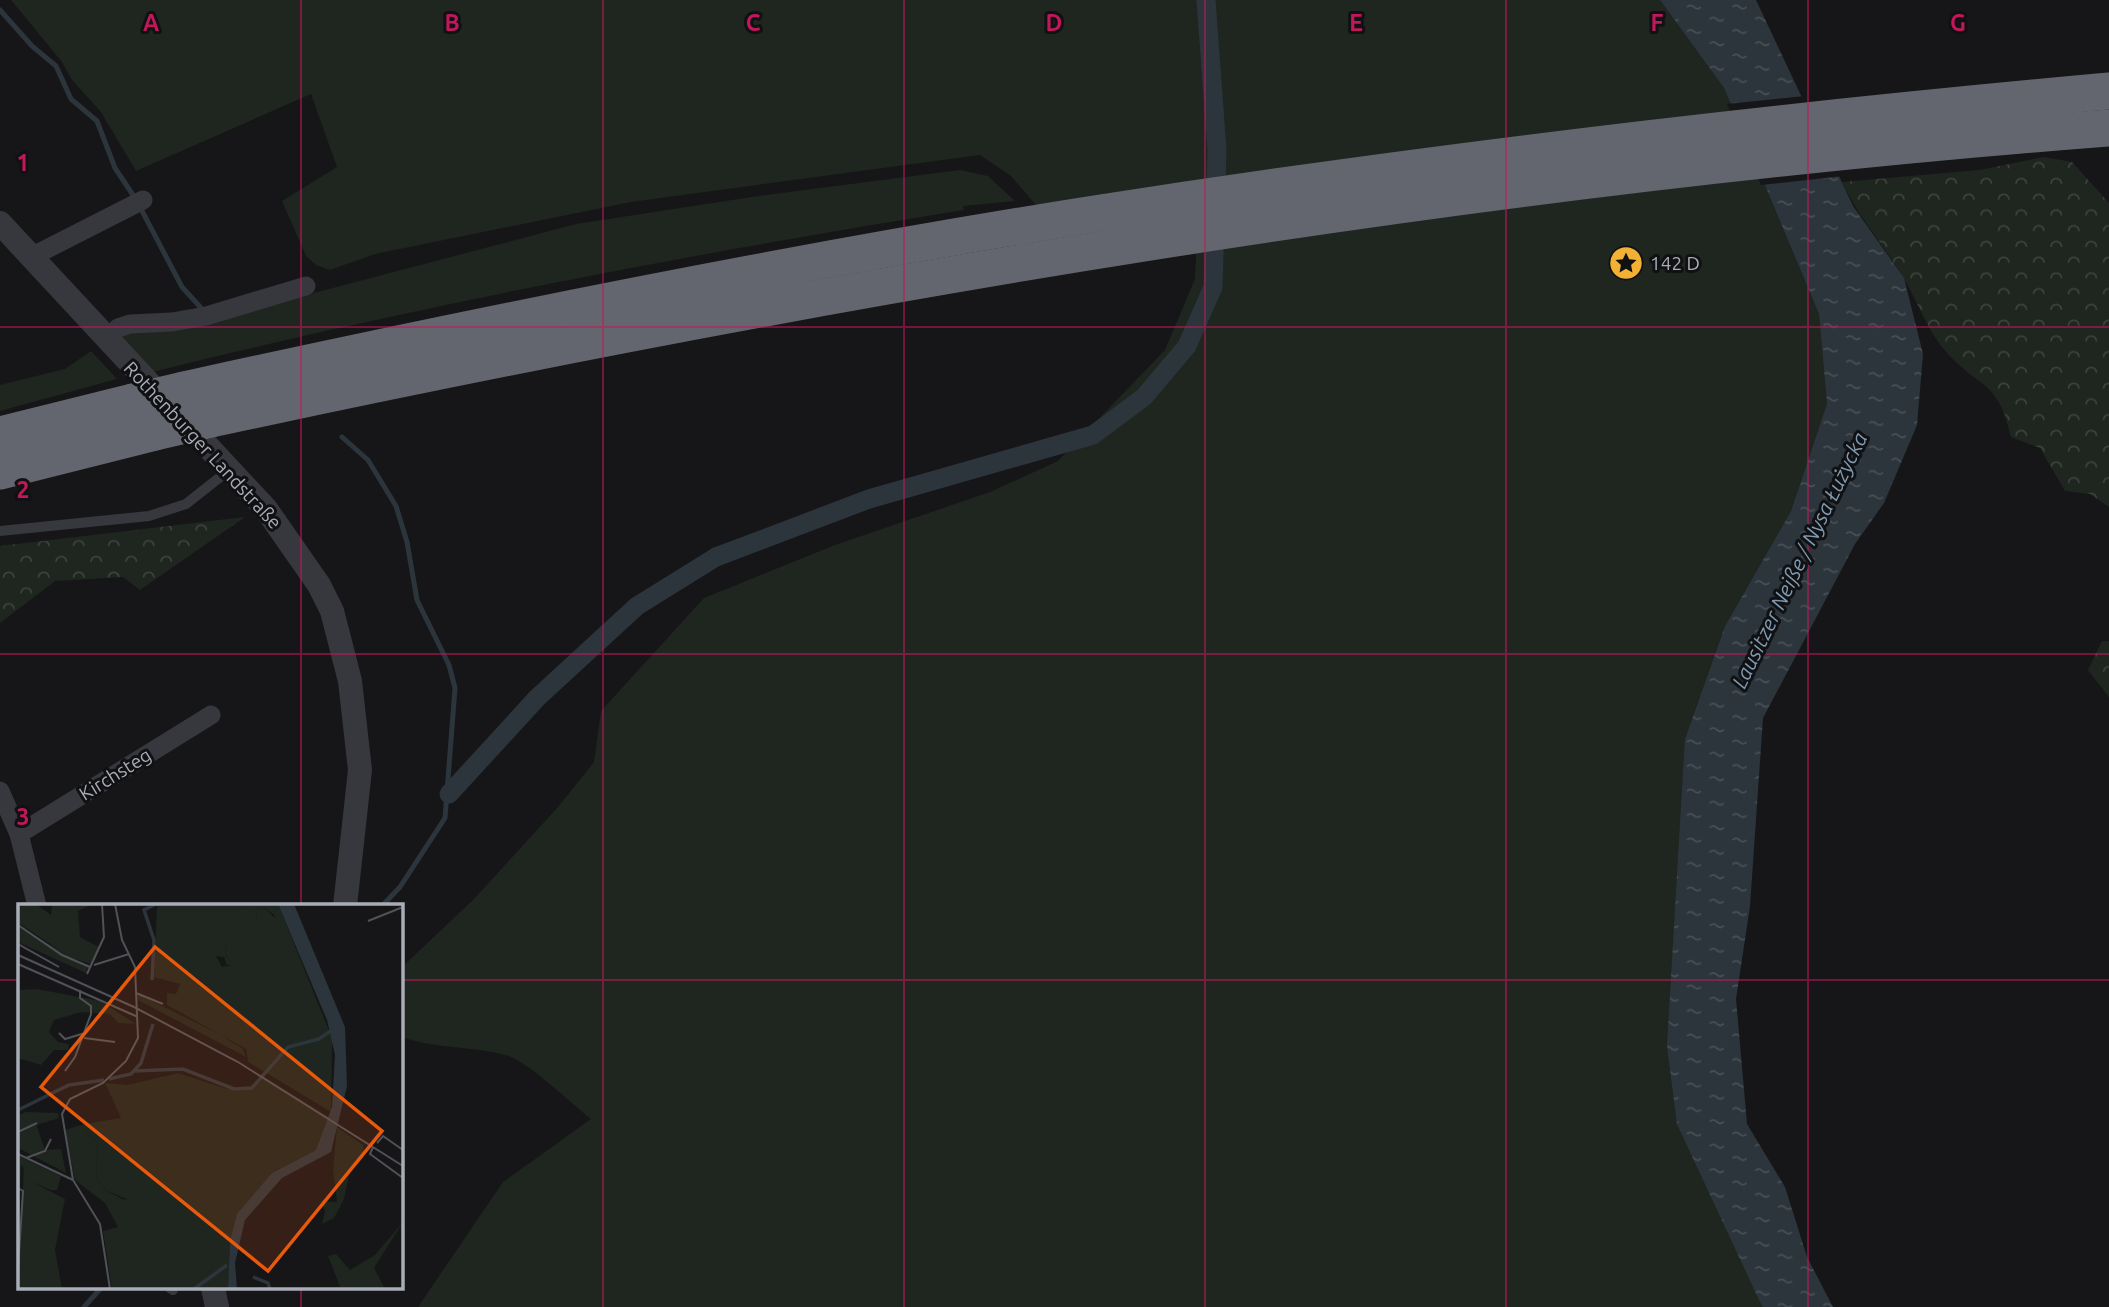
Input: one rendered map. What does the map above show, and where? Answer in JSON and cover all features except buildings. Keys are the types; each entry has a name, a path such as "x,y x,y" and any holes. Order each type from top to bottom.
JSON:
{"highway":[{"path":"0,471 211,419 572,345 981,251 1373,173 1783,122 2109,91"},
{"path":"0,435 184,390 624,298 981,251 1801,155 1959,139 2109,128"}],"street":[{"path":"31,257 143,200"},
{"name":"Rothenburger Landstraße","path":"0,223 266,509 319,585 341,644 350,681 360,770 345,904"},
{"path":"106,340 118,328 130,324 172,322 206,316 306,286"},
{"name":"Kirchsteg","path":"19,834 211,715"},
{"path":"1,799 19,834 36,904"}],"lane":[{"path":"0,531 149,516 186,504 229,470"}],"green space":[{"path":"11,0 1660,0 1724,88 1740,126 1047,218 1011,176 980,155 631,202 375,254 330,270 316,265 306,256 282,201 337,167 311,94 136,171 101,112 72,80 62,62"},
{"path":"2044,157 2072,162 2109,203 2109,507 2090,494 2065,491 2040,448 2011,437 1995,395 1961,367 1941,346 1903,277 1855,207 1842,182 1980,170"},
{"path":"1755,162 1819,314 1827,405 1791,511 1725,626 1685,739 1763,1307 418,1307 503,1182 591,1119 539,1075 509,1056 428,1044 402,1037 402,967 474,899 558,807 594,762 601,711 704,598 835,545 990,492 1058,461 1165,350 1195,279 1197,233"},
{"path":"960,170 988,176 1015,201 963,206 964,210 554,283 350,325 148,373 117,340 124,331 185,327 576,224 758,196"},
{"path":"91,351 117,379 0,411 0,385 65,369"},
{"path":"245,517 140,590 123,577 55,581 0,623 0,546"},
{"path":"2102,641 2109,641 2109,697 2088,670"}],"water":[{"name":"Lausitzer Neiße / Nysa Łużycka","path":"1660,0 1756,0 1853,206 1904,278 1923,354 1917,425 1884,503 1855,544 1763,718 1750,906 1736,999 1747,1124 1785,1187 1807,1257 1833,1307 1763,1307 1677,1124 1667,1046 1685,739 1725,626 1791,511 1827,404 1819,314 1724,88"}],"pier":[{"path":"1805,96 1843,176 1761,185 1727,104"}],"waterway":[{"path":"449,794 537,698 637,606 716,557 869,499 1093,435 1144,397 1187,346 1213,287 1217,150 1206,0"},
{"path":"0,10 32,46 56,66 71,99 97,121 115,168 135,198"},
{"path":"140,207 182,287 203,310"},
{"path":"342,437 368,460 396,506 407,542 417,600 449,665 455,688 445,818 400,887 384,904"},
{"path":"84,1307 99,1290"}],"place":[{"name":"142 D","path":"1626,263"}]}
